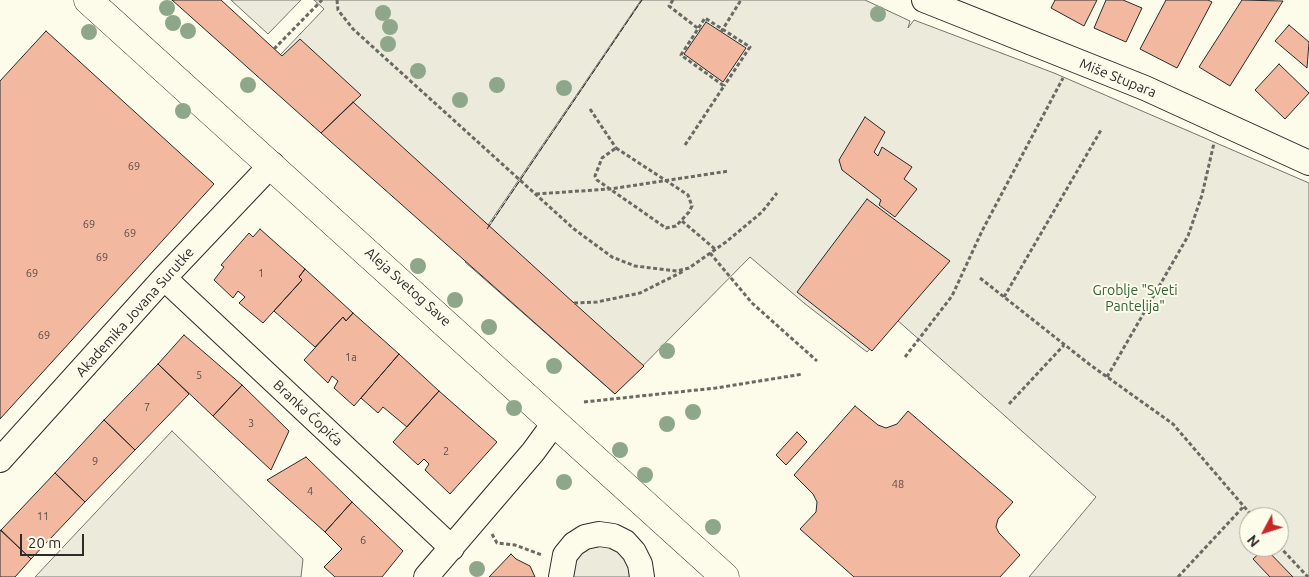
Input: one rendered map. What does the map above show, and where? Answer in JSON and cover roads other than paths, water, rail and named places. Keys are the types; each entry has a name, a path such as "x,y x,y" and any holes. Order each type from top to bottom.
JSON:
{"main road":[{"name":"Aleja Svetog Save","path":"88,0 272,164 725,577"}],"street":[{"name":"Miše Stupara","path":"924,0 1145,88 1309,163"},
{"name":"Akademika Jovana Surutke","path":"0,460 164,278 272,164"},
{"name":"Branka Ćopića","path":"164,278 452,548"},
{"path":"426,577 476,520 555,422"},
{"path":"554,568 574,544 585,537 599,534 613,536 625,542 634,552 640,564 642,577"}],"park label":[{"name":"Groblje \"Sveti Pantelija\"","path":"1135,298"}]}
